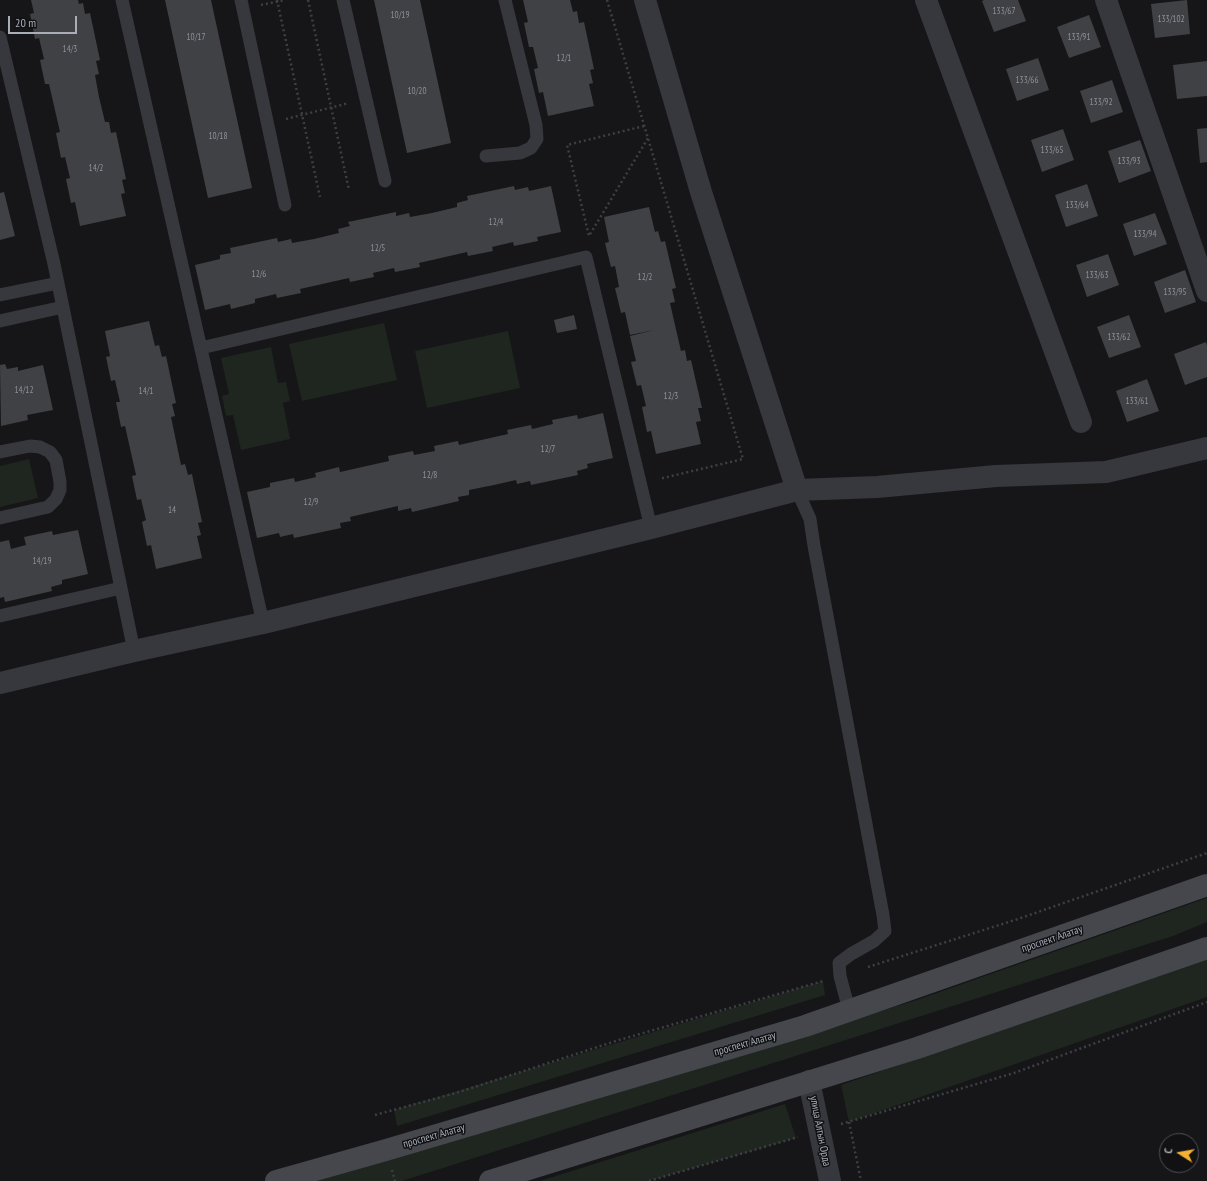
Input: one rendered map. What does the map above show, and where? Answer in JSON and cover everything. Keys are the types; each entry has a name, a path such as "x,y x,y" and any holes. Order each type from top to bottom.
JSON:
{"main road":[{"name":"проспект Алатау","path":"276,1181 386,1150 797,1028 1207,885"},
{"path":"490,1181 917,1048 1207,948"}],"street":[{"path":"645,0 701,192 797,490"},
{"path":"926,0 1081,422"},
{"path":"1106,0 1207,291"},
{"path":"0,683 134,651 264,623 651,528 797,490 877,487 996,476 1106,472 1207,448"},
{"name":"улица Алтын Орда","path":"809,1081 830,1181"}],"lane":[{"path":"122,0 264,623"},
{"path":"344,0 385,181"},
{"path":"486,156 520,153 531,148 537,139 536,126 505,0"},
{"path":"242,4 285,205"},
{"path":"0,37 58,283 134,651"},
{"path":"201,348 586,256 651,528"},
{"path":"0,295 58,283"},
{"path":"0,321 63,307"},
{"path":"0,452 30,446 40,447 50,452 56,460 60,482 60,490 56,499 48,507 0,518"},
{"path":"797,490 810,519 885,931 874,942 851,954 839,963 840,976 849,1010"},
{"path":"0,616 121,588"}],"path":[{"path":"242,4 285,0"},
{"path":"308,0 349,190"},
{"path":"607,0 743,459 640,483"},
{"path":"277,1 320,196"},
{"path":"268,124 366,99"},
{"path":"644,126 567,145 589,236 648,138"},
{"path":"375,1115 456,1093 618,1040 840,976 1018,919 1207,853"},
{"path":"649,1181 1014,1073 1207,1002"},
{"path":"849,1122 861,1181"}],"shaded area":[{"path":"384,323 397,380 302,401 289,344"},
{"path":"508,331 520,388 427,408 415,351"},
{"path":"271,347 278,383 286,382 290,401 283,403 290,439 241,450 233,415 226,416 222,396 229,394 221,358"},
{"path":"29,459 38,498 0,507 0,466"},
{"path":"1207,898 1207,922 1173,936 402,1181 310,1181 914,1001"},
{"path":"1207,958 1207,997 849,1122 841,1085"},
{"path":"823,981 825,995 397,1126 394,1110"},
{"path":"785,1104 796,1138 649,1181 540,1181"}],"building":[{"path":"31,0 78,0 79,4 83,3 85,14 90,13 100,60 96,61 99,74 95,75 99,97 105,122 109,122 111,133 116,132 126,179 122,180 125,193 121,194 126,216 80,226 75,202 71,203 66,179 70,178 65,157 61,158 56,133 60,132 49,84 45,84 40,60 44,59 39,38 35,39 30,14 34,13"},
{"path":"165,0 211,0 252,188 208,198"},
{"path":"374,0 420,0 451,143 407,153"},
{"path":"523,0 570,0 573,12 577,11 579,23 584,22 594,69 590,70 593,83 589,84 594,106 548,116 543,92 539,93 534,69 538,68 533,47 529,47 524,23 528,22"},
{"path":"1018,0 1026,21 994,32 982,1"},
{"path":"1187,0 1190,34 1155,38 1151,4"},
{"path":"1089,15 1101,47 1069,58 1057,27"},
{"path":"1038,58 1049,90 1017,101 1006,69"},
{"path":"1207,61 1207,96 1177,99 1173,65"},
{"path":"1112,80 1123,112 1091,123 1080,91"},
{"path":"1207,128 1207,162 1200,163 1197,129"},
{"path":"1063,129 1074,160 1042,172 1031,140"},
{"path":"1140,140 1151,171 1119,183 1108,151"},
{"path":"1087,184 1098,216 1066,227 1055,195"},
{"path":"514,186 515,190 528,187 529,191 551,186 561,232 537,237 538,241 514,246 513,242 492,247 493,251 468,256 467,252 419,263 420,267 395,272 394,268 373,273 374,277 350,282 349,278 300,289 301,293 277,298 276,294 255,299 255,303 231,309 230,304 205,310 195,265 220,259 220,255 231,253 230,248 277,238 278,242 291,239 292,243 314,239 339,233 338,229 350,226 348,222 396,212 396,216 409,213 410,217 432,213 457,207 457,203 468,200 467,196"},
{"path":"4,192 15,236 0,240 0,193"},
{"path":"649,207 655,232 658,231 661,242 665,241 676,288 672,289 675,302 670,303 681,351 685,350 687,361 691,360 702,408 698,408 701,421 696,422 701,444 656,454 651,431 647,432 642,407 646,406 641,385 637,386 631,362 636,361 630,336 654,330 630,335 625,312 621,313 615,288 619,287 615,266 611,267 605,243 609,242 604,217"},
{"path":"1155,213 1167,244 1134,256 1123,224"},
{"path":"1108,254 1119,285 1087,297 1076,265"},
{"path":"1185,270 1196,302 1165,313 1154,282"},
{"path":"574,315 577,329 557,333 554,320"},
{"path":"1129,315 1141,347 1109,358 1097,327"},
{"path":"149,321 155,346 159,345 162,357 166,356 176,403 172,404 175,416 171,417 181,465 185,464 188,475 192,474 202,522 198,523 201,535 197,536 202,558 156,569 151,545 147,546 142,522 146,520 141,499 137,500 132,476 136,475 125,426 121,427 116,402 120,402 115,380 111,381 106,357 110,356 105,331"},
{"path":"1206,342 1207,377 1185,385 1174,354"},
{"path":"5,364 7,369 18,367 18,371 43,365 53,410 27,415 28,420 1,426 0,365"},
{"path":"1147,379 1159,411 1127,422 1116,391"},
{"path":"603,413 613,458 587,464 588,468 577,471 578,475 531,485 530,481 517,484 516,480 469,490 469,495 458,497 459,501 412,512 411,508 398,511 398,506 350,517 351,521 340,523 341,528 294,538 293,534 280,537 279,533 257,538 247,492 270,487 270,483 294,478 295,482 316,477 315,473 339,467 340,472 389,461 388,456 413,451 414,455 435,451 434,446 458,441 459,445 508,434 507,430 531,425 532,429 553,424 552,420 577,415 578,419"},
{"path":"78,530 88,574 62,580 62,584 51,587 52,591 5,602 4,597 0,598 0,542 9,540 11,549 26,545 24,537 52,531 53,535"}]}
